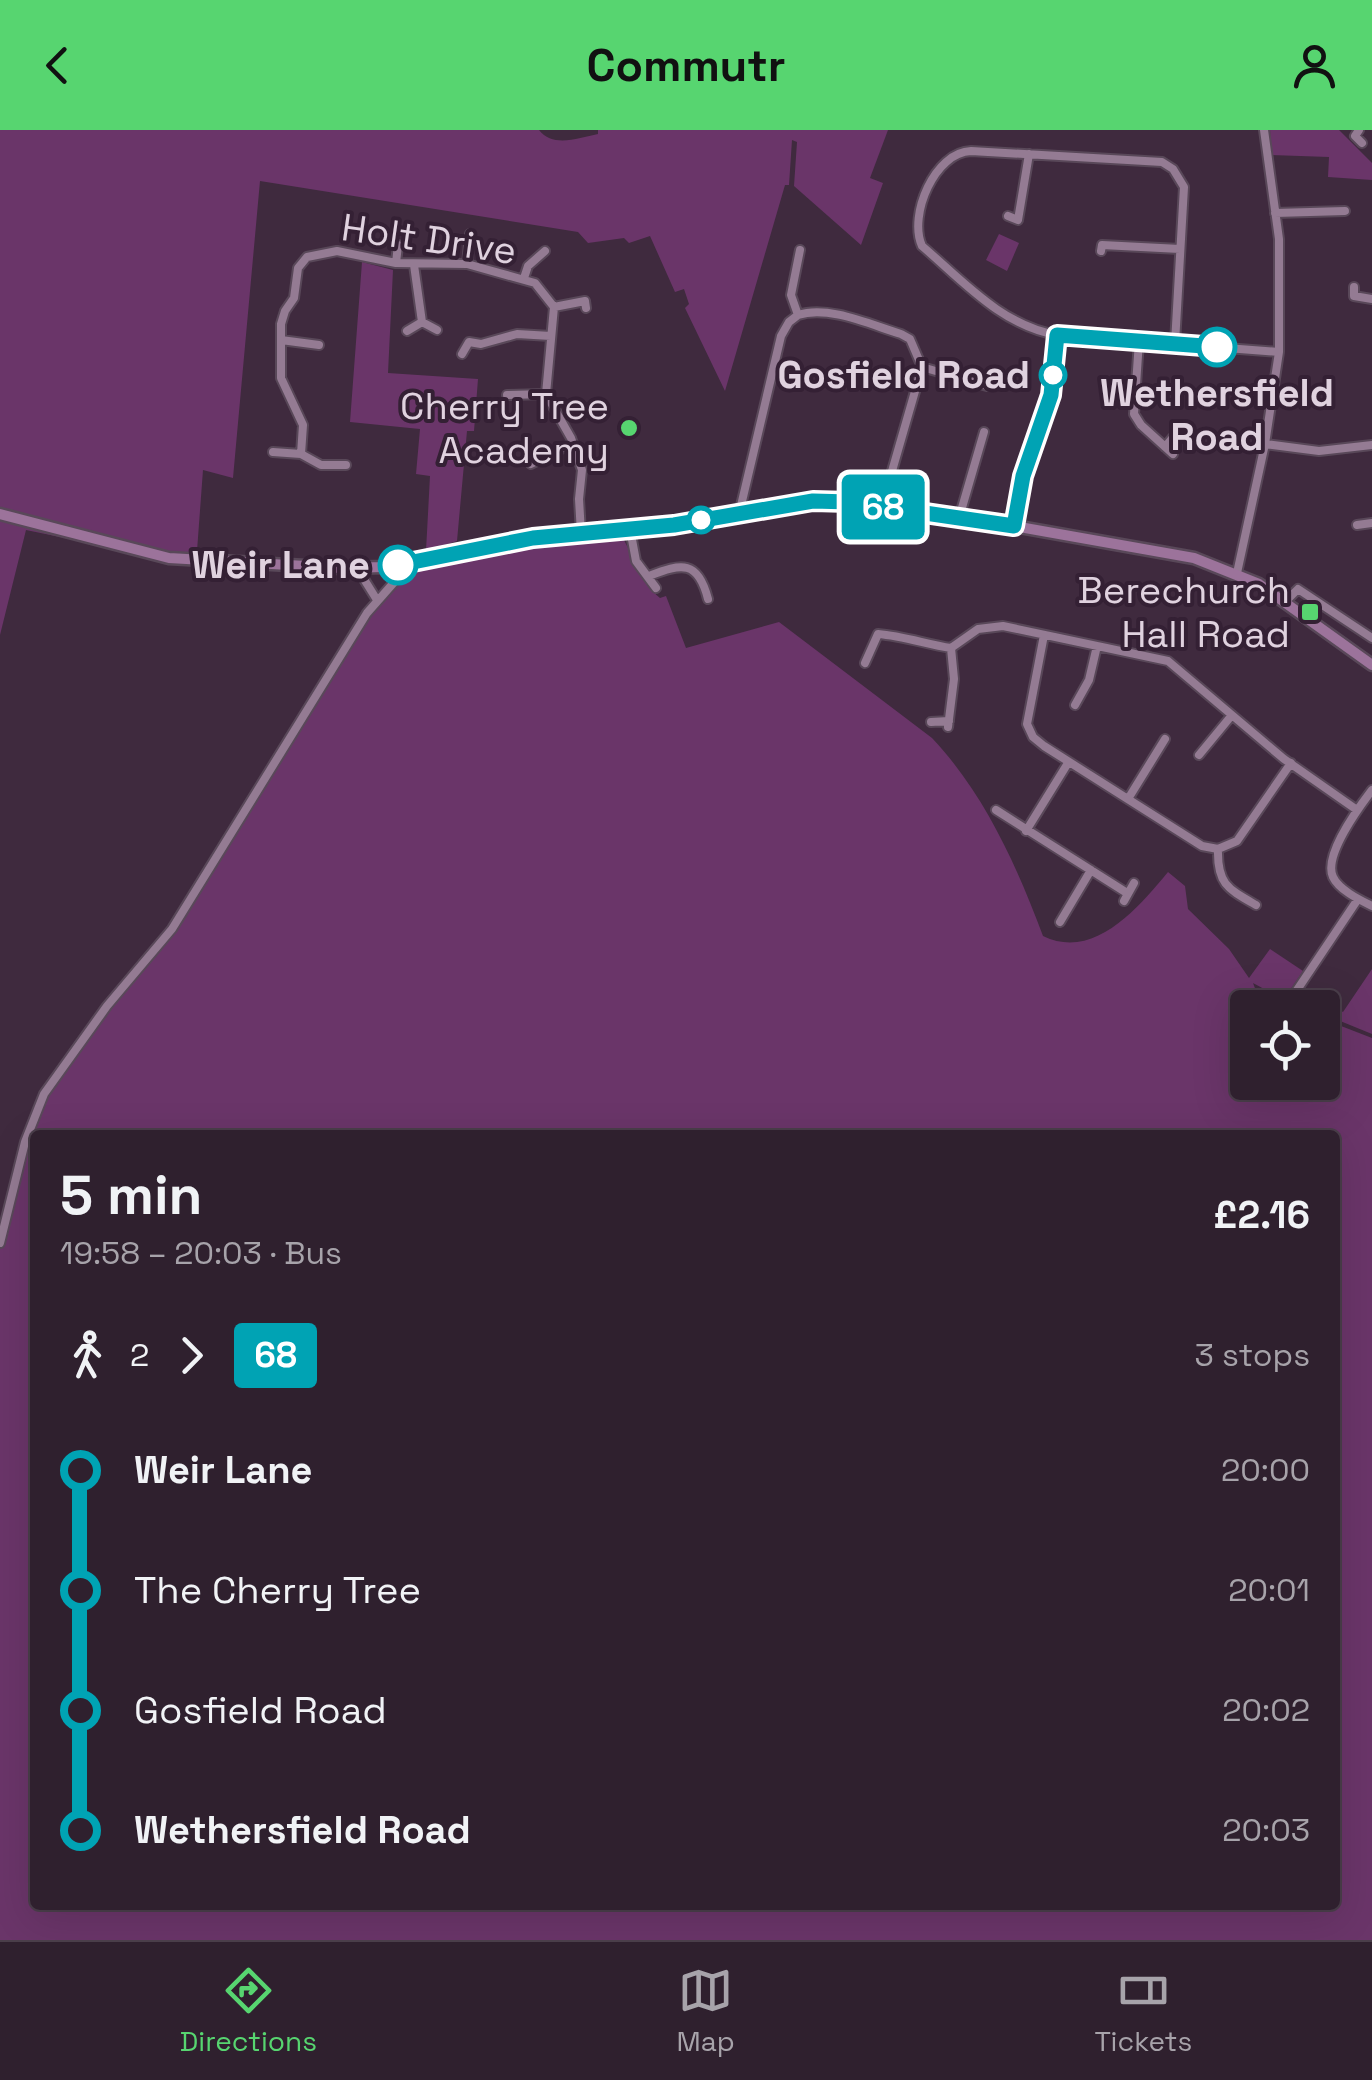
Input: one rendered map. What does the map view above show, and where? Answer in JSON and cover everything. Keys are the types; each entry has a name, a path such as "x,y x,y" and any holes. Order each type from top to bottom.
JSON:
{"main road":[{"path":"0,514 169,558 357,568 412,562 480,546 630,529 813,501 886,508 1168,551 1237,574 1285,602 1372,665"}],"street":[{"path":"1237,574 1266,444 1279,352 1280,278 1264,130"},
{"path":"1175,343 1184,187 1174,169 1162,162 957,152 938,167 926,196 918,236 922,246 1024,327 1057,335 1279,352"},
{"path":"1008,216 1022,221 1029,154"},
{"path":"1275,213 1345,211"},
{"path":"467,264 470,234"},
{"path":"396,263 398,245"},
{"path":"1101,251 1102,245 1180,249"},
{"path":"798,315 791,295 800,250"},
{"name":"Holt Drive","path":"301,454 303,424 281,378 281,340 285,311 294,298 298,268 307,257 337,251 414,265 467,264 535,283 554,306 546,394"},
{"path":"524,278 528,266 545,251"},
{"path":"414,265 422,322"},
{"path":"1354,287 1354,296 1372,299"},
{"path":"554,306 585,301 586,308"},
{"path":"739,514 781,336 798,315 826,313 910,338 922,367 890,478 886,508"},
{"path":"422,322 436,330"},
{"path":"406,331 422,322"},
{"path":"463,330 469,342"},
{"path":"469,342 481,344 517,334 551,336"},
{"path":"1014,526 1023,476 1051,395 1057,335"},
{"path":"281,340 318,345"},
{"path":"1139,341 1134,414 1140,425 1169,450 1180,430"},
{"path":"462,354 469,342"},
{"path":"922,367 976,387 987,386"},
{"path":"507,395 546,394 573,443 582,470 582,533"},
{"path":"959,518 984,432"},
{"path":"531,460 573,443"},
{"path":"1266,444 1318,450 1372,445"},
{"path":"273,452 301,454 321,465 346,466"},
{"path":"630,529 636,562 656,588"},
{"path":"0,1244 25,1142 44,1094 106,1006 172,929 377,600 412,562"},
{"path":"649,576 682,566 696,571 708,599"},
{"path":"357,568 377,600"},
{"path":"704,584 716,580"},
{"path":"1285,602 1298,589 1372,638"},
{"path":"868,659 878,634 951,648 978,629 1003,626 1168,661 1290,764 1357,810"},
{"path":"1044,635 1027,724 1037,742 1202,846 1218,850 1237,841 1290,764"},
{"path":"1075,705 1089,680 1097,646"},
{"path":"931,722 948,724 954,679 951,648"},
{"path":"1203,755 1232,715"},
{"path":"1128,798 1165,739"},
{"path":"1154,758 1164,764"},
{"path":"1026,830 1068,763"},
{"path":"1372,790 1336,848 1331,872 1334,881 1372,906"},
{"path":"996,810 1091,870 1125,897 1134,884"},
{"path":"1218,850 1220,878 1256,905"},
{"path":"1054,910 1062,919 1091,870"},
{"path":"1238,907 1244,898"},
{"path":"1300,990 1358,899"}],"shaded area":[{"path":"0,130 539,130 551,139 566,140 598,134 598,130 888,130 870,178 883,183 861,245 794,186 797,142 792,140 789,185 785,185 725,391 685,308 689,304 684,289 675,292 650,236 629,243 624,238 588,243 578,232 260,181 233,478 203,470 197,551 192,564 26,530 0,635"},
{"path":"1270,130 1339,130 1372,163 1372,180 1328,177 1329,157 1271,155"},
{"path":"999,234 1019,243 1007,271 986,260"},
{"path":"362,262 393,270 388,373 478,379 474,431 467,431 457,541 426,551 430,476 416,474 420,429 350,422"},
{"path":"609,537 624,540 648,585 660,598 666,596 686,648 779,622 932,738 983,806 1022,883 1043,936 1080,942 1097,936 1129,915 1168,872 1185,886 1188,909 1229,949 1249,978 1270,949 1303,971 1290,990 1266,990 1253,983 1256,990 1230,990 1230,1100 1340,1100 1340,1026 1372,1038 1372,1940 0,1940 0,1243 25,1142 44,1094 107,1006 172,929 367,613 423,564 532,543"},
{"path":"1372,969 1372,1034 1340,1021 1340,1010 1343,1012"}],"bus line":[{"name":"68","path":"398,565 533,538 674,525 813,501 850,502 1014,526 1023,476 1051,395 1057,335 1217,347"}],"place":[{"name":"Wethersfield Road","path":"1217,347"},
{"name":"Gosfield Road","path":"1053,375"},
{"name":"Cherry Tree Academy","path":"629,428"},
{"name":"Weir Lane","path":"398,565"},
{"name":"Berechurch Hall Road","path":"1310,612"}]}
